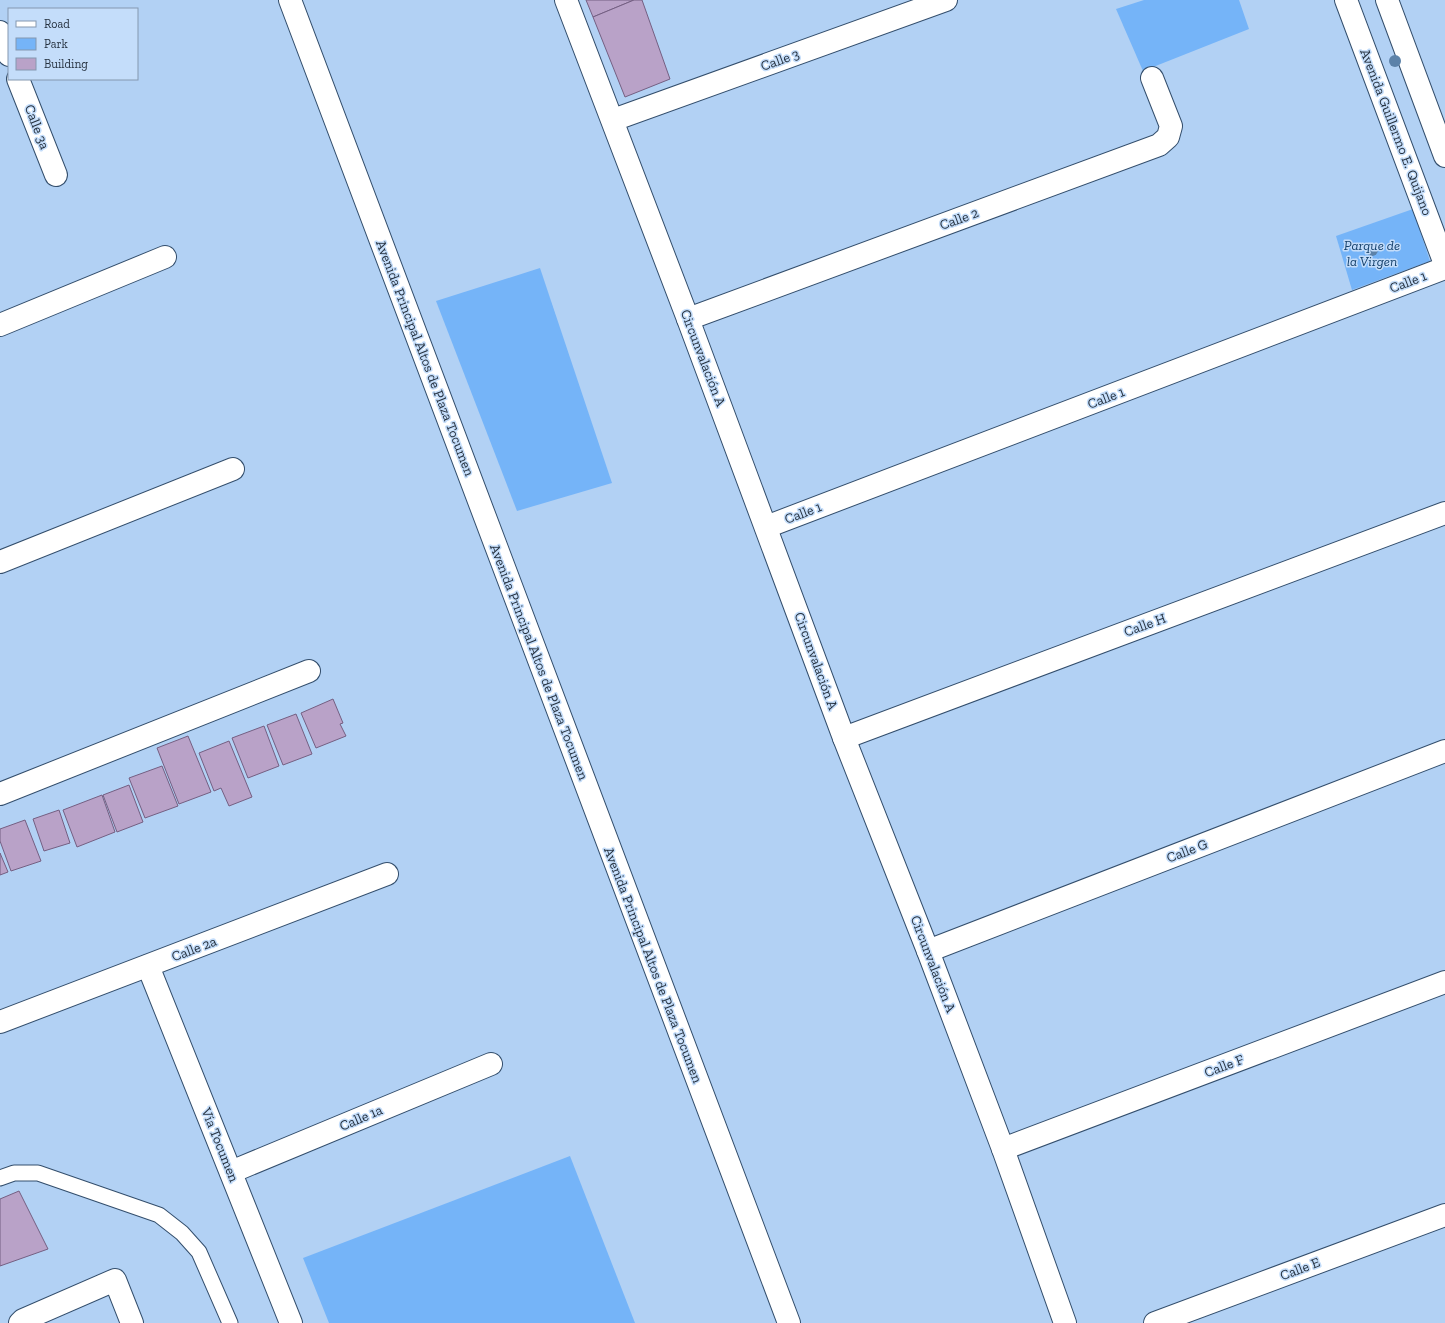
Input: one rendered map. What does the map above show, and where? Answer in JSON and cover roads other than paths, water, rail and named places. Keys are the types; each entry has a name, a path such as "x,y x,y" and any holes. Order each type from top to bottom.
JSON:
{"street":[{"name":"Avenida Principal Altos de Plaza Tocumen","path":"290,0 789,1323"},
{"name":"Circunvalación A","path":"566,0 688,319 844,738 928,951 1003,1150 1065,1323"},
{"name":"Calle 3","path":"613,120 946,0"},
{"name":"Avenida Guillermo E. Quijano","path":"1346,0 1445,264"},
{"path":"1387,0 1445,156"},
{"path":"0,32 8,52"},
{"name":"Calle 2","path":"688,319 1159,145 1168,138 1171,126 1152,78"},
{"name":"Calle 3a","path":"18,80 56,174"},
{"path":"0,325 165,257"},
{"name":"Calle 1","path":"766,527 1445,268"},
{"path":"0,562 233,469"},
{"name":"Calle H","path":"844,738 1445,513"},
{"path":"0,794 309,671"},
{"name":"Calle G","path":"928,951 1445,751"},
{"name":"Calle 2a","path":"0,1022 387,874"},
{"name":"Vía Tocumen","path":"148,966 291,1323"},
{"name":"Calle F","path":"1003,1150 1445,982"},
{"name":"Calle 1a","path":"231,1172 491,1064"},
{"name":"Calle E","path":"1155,1323 1445,1215"},
{"path":"20,1323 23,1320 59,1315 115,1280 132,1323"}],"lane":[{"path":"0,1178 14,1173 38,1173 159,1215 182,1233 199,1252 230,1323"}],"park label":[{"name":"Parque de la Virgen","path":"1372,254"}]}
